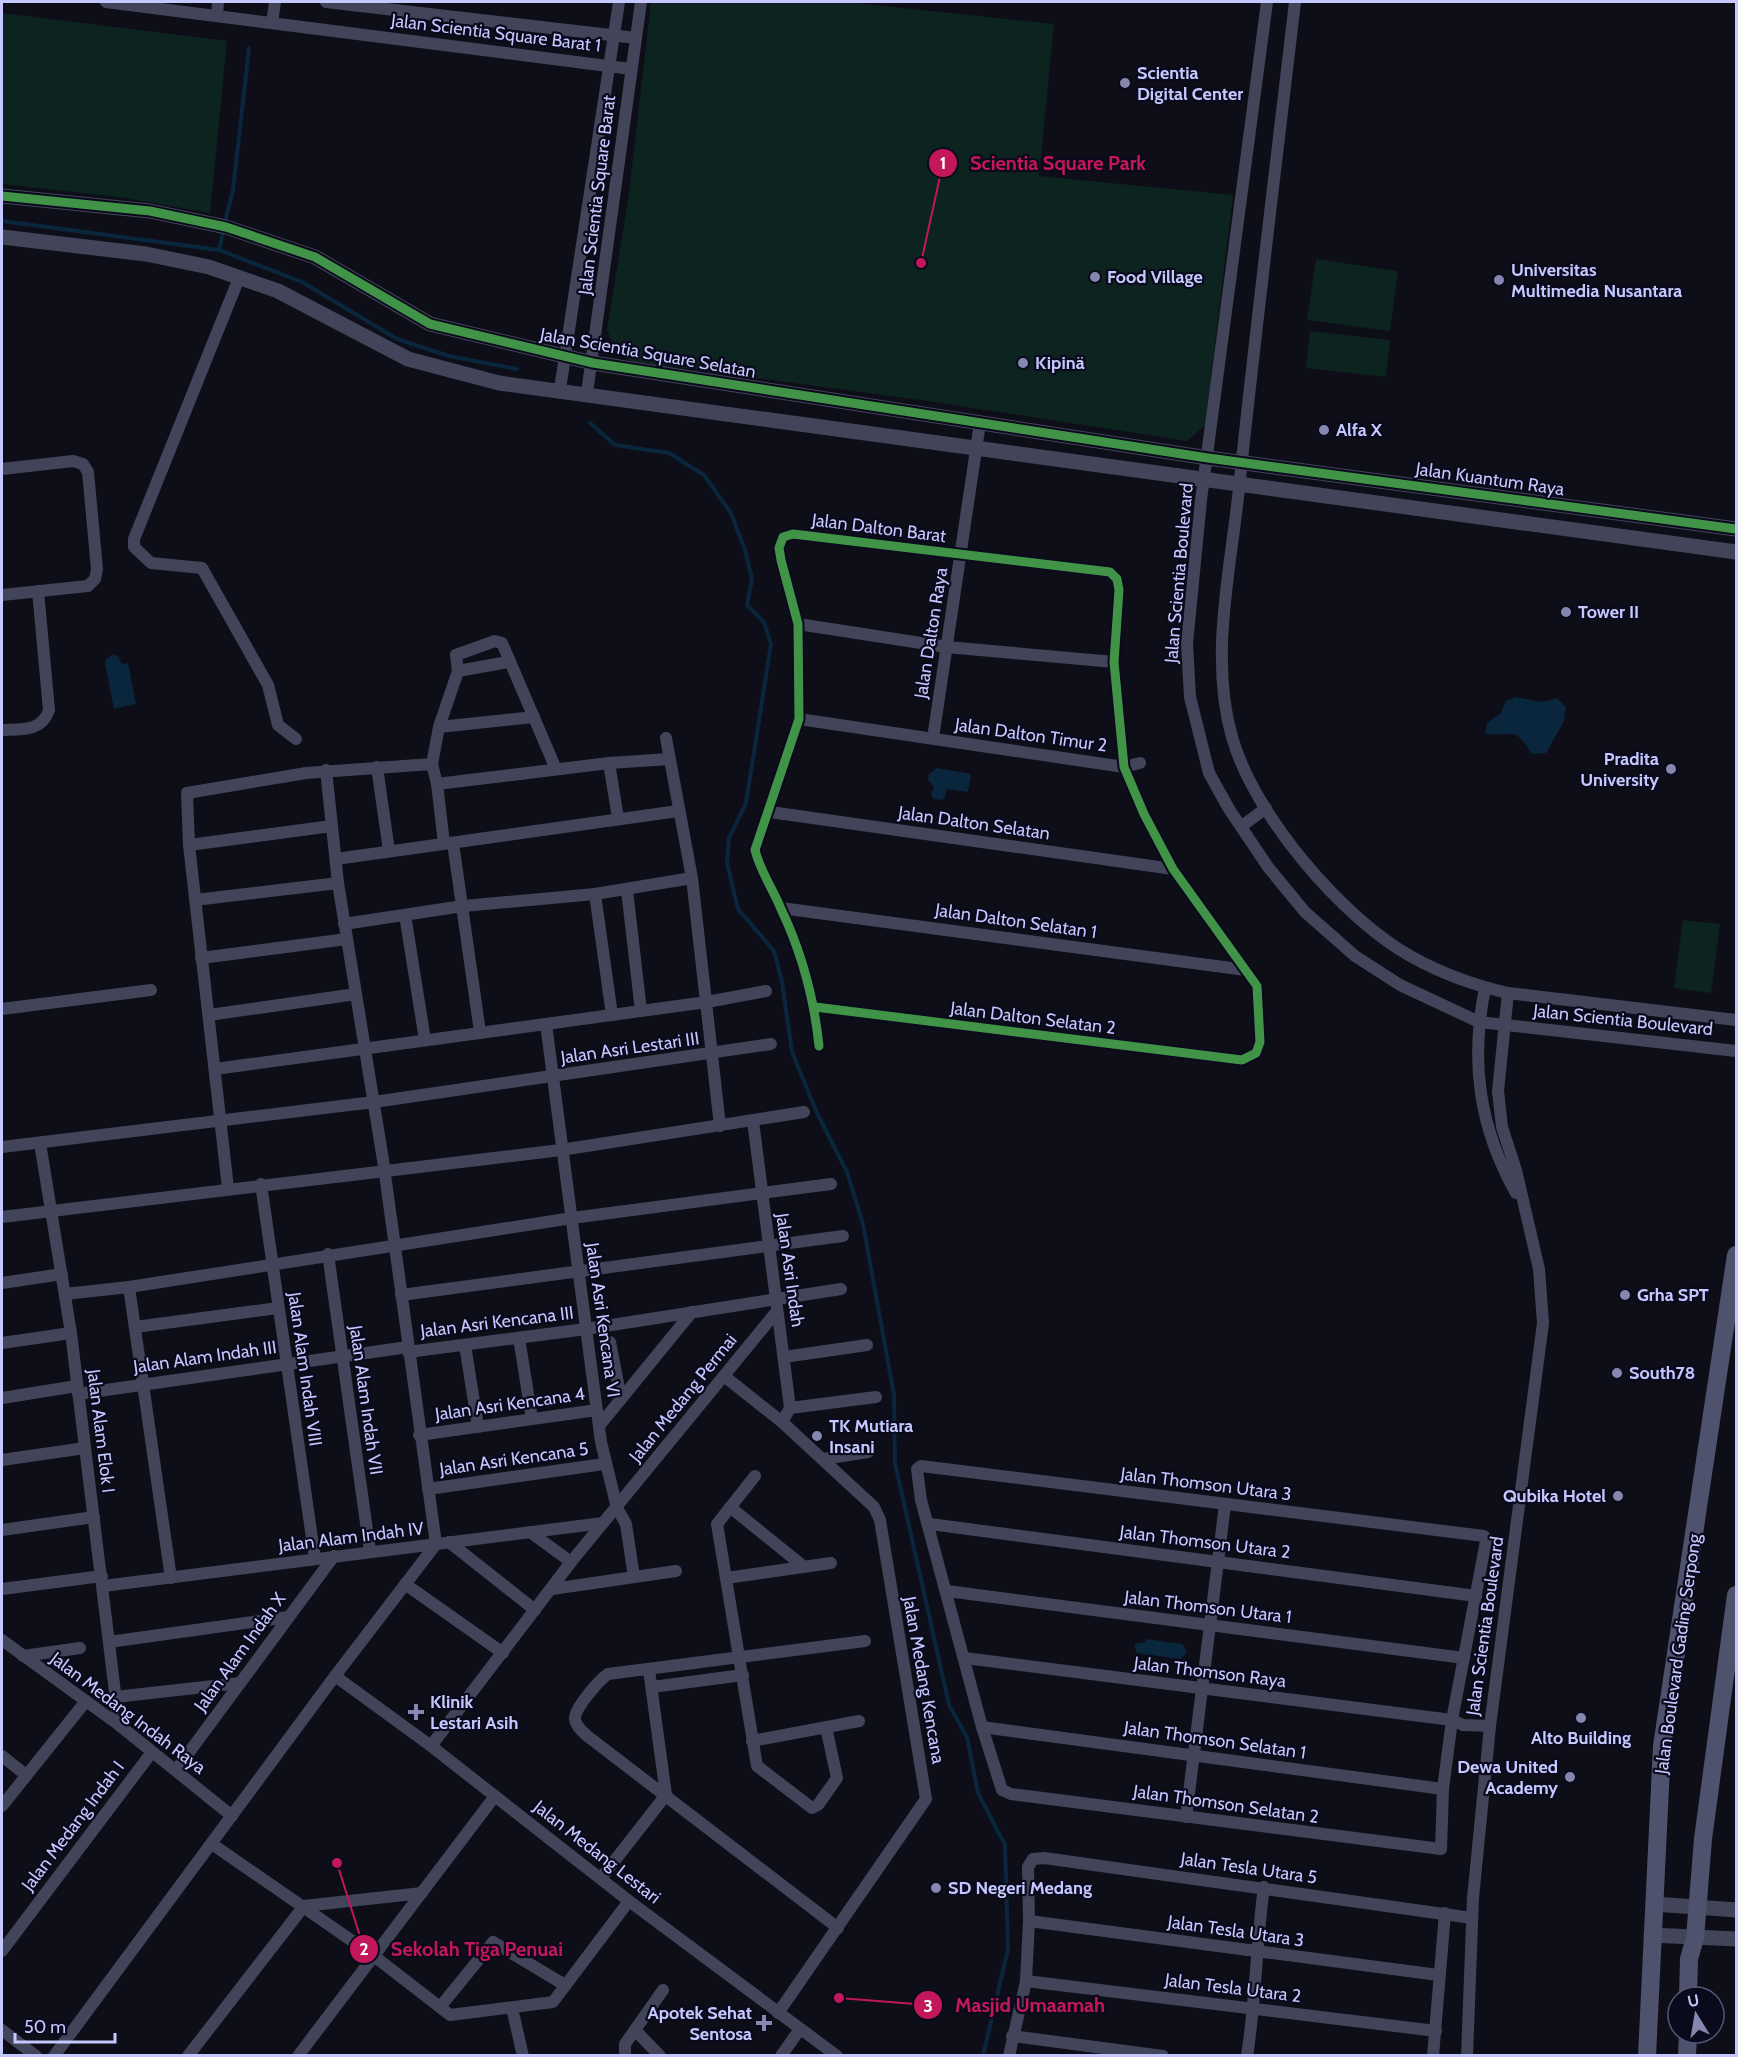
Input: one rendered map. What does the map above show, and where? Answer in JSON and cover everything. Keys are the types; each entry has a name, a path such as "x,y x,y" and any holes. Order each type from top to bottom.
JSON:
{"main road":[{"name":"Jalan Boulevard Gading Serpong","path":"1647,2055 1651,1935 1662,1746 1737,1255"},
{"path":"1688,1985 1689,1959 1695,1938 1703,1839 1737,1595"}],"street":[{"name":"Jalan Scientia Square Barat 1","path":"106,2 631,69"},
{"path":"217,15 218,2"},
{"path":"272,23 275,2"},
{"name":"Jalan Scientia Square Barat 1","path":"326,2 636,38"},
{"name":"Jalan Scientia Square Barat","path":"560,389 619,2"},
{"name":"Jalan Scientia Square Barat","path":"587,393 593,363 641,2"},
{"name":"Jalan Scientia Boulevard","path":"1267,2 1204,478 1187,644 1190,697 1209,773 1229,809 1268,867 1305,912 1354,956 1400,985 1479,1022 1737,1051"},
{"name":"Jalan Scientia Boulevard","path":"1295,2 1240,462 1240,483 1222,642 1224,689 1232,736 1246,776 1305,863 1355,915 1412,957 1485,988 1508,993 1737,1020"},
{"name":"Jalan Scientia Square Selatan","path":"2,196 150,211 255,235 315,257 430,324 593,363 1240,462"},
{"path":"2,237 146,254 209,267 278,291 408,359 499,383 560,389 1204,478"},
{"path":"239,278 134,539 134,547 151,563 202,568 268,685 278,725 296,739"},
{"name":"Jalan Dalton Raya","path":"933,738 980,423"},
{"path":"2,469 73,461 82,464 88,472 97,569 95,579 88,586 2,595"},
{"name":"Jalan Kuantum Raya","path":"1240,462 1737,529"},
{"name":"Jalan Kuantum Raya","path":"1204,478 1737,552"},
{"name":"Jalan Dalton Barat","path":"798,624 779,548 783,537 793,534 1110,572 1117,579 1119,590 1114,662"},
{"path":"2,730 36,727 46,721 49,710 38,591"},
{"path":"819,1046 815,1007 800,955 781,908 758,862 755,850 757,838 770,812 799,718 798,624 947,647 1114,662 1124,767 1144,814 1173,869 1246,970"},
{"path":"480,1032 463,906 432,764 439,727 458,671 455,658 460,652 495,641 502,643 508,662 556,769"},
{"path":"458,671 508,662"},
{"path":"439,727 534,717"},
{"name":"Jalan Dalton Timur 2","path":"799,718 1124,767 1140,764"},
{"path":"666,738 692,878 720,1126"},
{"path":"437,784 609,763 670,759"},
{"path":"609,763 618,818"},
{"path":"228,1188 222,1120 201,958 186,798 189,792 326,770 432,764"},
{"path":"377,767 389,851"},
{"path":"326,770 338,883 374,1102 408,1349 424,1434 428,1489 442,1543 535,1610"},
{"path":"1242,826 1266,808"},
{"path":"336,859 678,811"},
{"name":"Jalan Dalton Selatan","path":"770,812 1173,869"},
{"path":"189,845 332,826"},
{"path":"344,924 463,906 627,890 692,878"},
{"path":"195,900 338,883"},
{"path":"627,890 641,1011"},
{"path":"595,894 612,1015"},
{"name":"Jalan Dalton Selatan 1","path":"781,908 1246,970"},
{"path":"405,915 425,1040"},
{"path":"201,958 347,939"},
{"name":"Jalan Dalton Selatan 2","path":"815,1007 1242,1060 1256,1053 1260,1042 1257,986 1246,970"},
{"name":"Jalan Scientia Boulevard","path":"1485,988 1479,1022 1479,1093 1488,1131 1505,1173 1523,1204"},
{"path":"2,1010 151,990"},
{"path":"215,1069 707,1002 766,991"},
{"name":"Jalan Scientia Boulevard","path":"1467,2055 1472,1918 1484,1725 1542,1323 1540,1277 1502,1127 1498,1091 1508,993"},
{"path":"209,1015 356,994"},
{"name":"Jalan Asri Kencana VI","path":"546,1024 561,1150 572,1218 574,1273 586,1329 604,1464 617,1508"},
{"name":"Jalan Asri Lestari III","path":"2,1148 374,1102 711,1055 771,1044"},
{"path":"2,1217 384,1169 561,1150 804,1112"},
{"name":"Jalan Asri Indah","path":"753,1121 765,1192 768,1246 790,1408"},
{"name":"Jalan Alam Elok I","path":"40,1143 65,1294 119,1725"},
{"name":"Jalan Alam Indah VIII","path":"261,1184 285,1364 315,1559"},
{"path":"65,1294 129,1287 328,1254 572,1218 831,1184"},
{"path":"401,1295 843,1236"},
{"name":"Jalan Alam Indah VII","path":"328,1254 370,1551"},
{"path":"2,1283 62,1274"},
{"path":"129,1287 171,1578"},
{"name":"Jalan Asri Kencana III","path":"408,1349 465,1345 692,1312 775,1303 842,1289"},
{"name":"Jalan Medang Permai","path":"431,1746 571,1562 724,1376 775,1303"},
{"path":"135,1327 278,1308"},
{"path":"599,1426 692,1312"},
{"path":"2,1343 70,1332"},
{"path":"519,1338 532,1419"},
{"path":"610,1342 621,1399"},
{"path":"465,1345 478,1427"},
{"path":"784,1357 867,1345"},
{"name":"Jalan Alam Indah III","path":"2,1398 142,1384 408,1349"},
{"name":"Jalan Medang Kencana","path":"724,1376 782,1422 874,1507 880,1520 926,1799 778,2013"},
{"path":"782,1422 790,1408 876,1397"},
{"name":"Jalan Asri Kencana 4","path":"424,1434 597,1410"},
{"path":"2,1460 85,1448"},
{"path":"823,1459 868,1452"},
{"name":"Jalan Asri Kencana 5","path":"428,1489 604,1464"},
{"name":"Jalan Thomson Utara 3","path":"930,1524 916,1475 917,1469 924,1465 1482,1536 1486,1541 1476,1596"},
{"path":"754,1476 717,1524 752,1741 757,1766 812,1808 818,1805 837,1778 826,1727"},
{"path":"1186,1817 1201,1690 1220,1562 1225,1505"},
{"path":"730,1507 803,1566"},
{"path":"617,1508 626,1524 634,1577"},
{"path":"2,1530 94,1517"},
{"name":"Jalan Alam Indah IV","path":"2,1589 171,1578 603,1523"},
{"path":"930,1524 982,1727"},
{"name":"Jalan Thomson Utara 2","path":"930,1524 1476,1596"},
{"path":"530,1532 571,1562"},
{"path":"54,2055 335,1676 405,1584 442,1543"},
{"name":"Jalan Alam Indah X","path":"176,1770 334,1556"},
{"path":"726,1578 831,1563"},
{"path":"552,1588 676,1571"},
{"path":"405,1584 503,1653"},
{"name":"Jalan Thomson Utara 1","path":"947,1591 1464,1658"},
{"path":"1443,1789 1476,1596"},
{"path":"109,1642 288,1617"},
{"name":"Jalan Medang Indah Raya","path":"2,1640 119,1725 232,1816"},
{"path":"837,1928 586,1735 575,1721 575,1712 601,1678 608,1674 740,1659 866,1641"},
{"path":"23,1656 81,1648"},
{"name":"Jalan Thomson Raya","path":"965,1658 1201,1690 1456,1721 1472,1720 1484,1725"},
{"path":"601,1878 666,1796 649,1670"},
{"path":"652,1687 743,1675"},
{"name":"Jalan Medang Lestari","path":"335,1676 431,1746 629,1901 837,2055"},
{"path":"115,1697 240,1683"},
{"path":"2,1806 86,1701"},
{"path":"752,1741 859,1721"},
{"name":"Jalan Thomson Selatan 1","path":"982,1727 1443,1789"},
{"name":"Jalan Thomson Selatan 2","path":"982,1727 998,1783 1002,1790 1011,1794 1436,1850 1441,1849 1443,1839 1443,1789"},
{"name":"Jalan Medang Indah I","path":"2,1951 152,1752"},
{"path":"2,1756 26,1775"},
{"path":"298,2055 495,1796"},
{"path":"212,1844 374,1956 450,2015 551,2002 629,1901"},
{"name":"Jalan Tesla Utara 5","path":"1029,1920 1028,1867 1033,1859 1044,1858 1264,1887 1472,1918"},
{"path":"1247,2055 1254,2009 1255,1952 1264,1887"},
{"path":"188,2055 304,1906 422,1893"},
{"path":"1654,1904 1737,1910"},
{"path":"1433,2055 1438,1975 1447,1914"},
{"path":"1010,2055 1012,2036 1026,1981 1029,1920"},
{"name":"Jalan Tesla Utara 3","path":"1029,1920 1438,1975"},
{"path":"1651,1935 1737,1939"},
{"path":"440,2007 493,1942 565,1985"},
{"name":"Jalan Tesla Utara 2","path":"1026,1981 1436,2031"},
{"path":"625,2055 625,2044 663,1990"},
{"path":"512,2008 523,2055"},
{"path":"782,2055 800,2029"},
{"path":"2,2030 36,2055"},
{"path":"635,2030 660,2055"},
{"path":"1012,2036 1163,2055"}],"green space":[{"path":"651,2 846,2 1054,24 1039,176 1233,195 1205,425 1187,441 928,401 631,361 616,352 607,330 629,193"},
{"path":"2,13 227,41 210,213 126,198 2,184"},
{"path":"1316,259 1398,271 1390,331 1307,320"},
{"path":"1310,331 1390,340 1386,377 1306,368"},
{"path":"1683,920 1720,924 1711,993 1674,988"}],"water":[{"path":"113,655 118,656 122,664 128,663 136,704 114,709 105,663 106,659"},
{"path":"1515,697 1542,702 1557,698 1566,707 1564,721 1546,753 1532,754 1515,735 1485,733 1487,723 1500,714 1506,701"},
{"path":"937,768 971,774 968,792 946,789 942,800 934,799 931,795 934,787 928,779 929,774"},
{"path":"1146,1639 1182,1644 1187,1652 1180,1659 1137,1653 1134,1644 1145,1642"}],"waterway":[{"path":"225,222 233,190 249,48"},
{"path":"2,221 219,250 302,282 397,339 449,356 517,369"},
{"path":"219,250 224,229"},
{"path":"590,423 615,445 669,453 704,475 731,513 745,550 752,579 747,605 764,622 771,644 746,803 729,838 727,863 738,909 774,951 782,982 792,1052 816,1111 847,1172 863,1224 894,1395 895,1463 949,1705 967,1737 978,1793 1005,1845 1008,1949 983,2056"}],"cycle path":[{"path":"2,196 150,211 226,227 315,257 430,324 593,363 1208,458 1736,529"},
{"path":"815,1007 1242,1060 1256,1053 1260,1042 1257,986 1173,869 1144,814 1124,767 1114,662 1119,590 1117,579 1110,572 793,534 783,537 779,548 781,560 798,624 799,719 755,850 801,959 814,1011 819,1046"}],"place":[{"name":"Scientia Digital Center","path":"1125,83"},
{"name":"Scientia Square Park","path":"921,263"},
{"name":"Food Village","path":"1095,277"},
{"name":"Universitas Multimedia Nusantara","path":"1499,280"},
{"name":"Kipinä","path":"1023,363"},
{"name":"Alfa X","path":"1324,430"},
{"name":"Tower II","path":"1566,612"},
{"name":"Pradita University","path":"1671,769"},
{"name":"Grha SPT","path":"1625,1295"},
{"name":"South78","path":"1617,1373"},
{"name":"TK Mutiara Insani","path":"817,1436"},
{"name":"Qubika Hotel","path":"1618,1496"},
{"name":"Klinik Lestari Asih","path":"416,1712"},
{"name":"Alto Building","path":"1581,1718"},
{"name":"Dewa United Academy","path":"1570,1777"},
{"name":"Sekolah Tiga Penuai","path":"337,1863"},
{"name":"SD Negeri Medang","path":"936,1888"},
{"name":"Masjid Umaamah","path":"839,1998"},
{"name":"Apotek Sehat Sentosa","path":"764,2023"}]}
